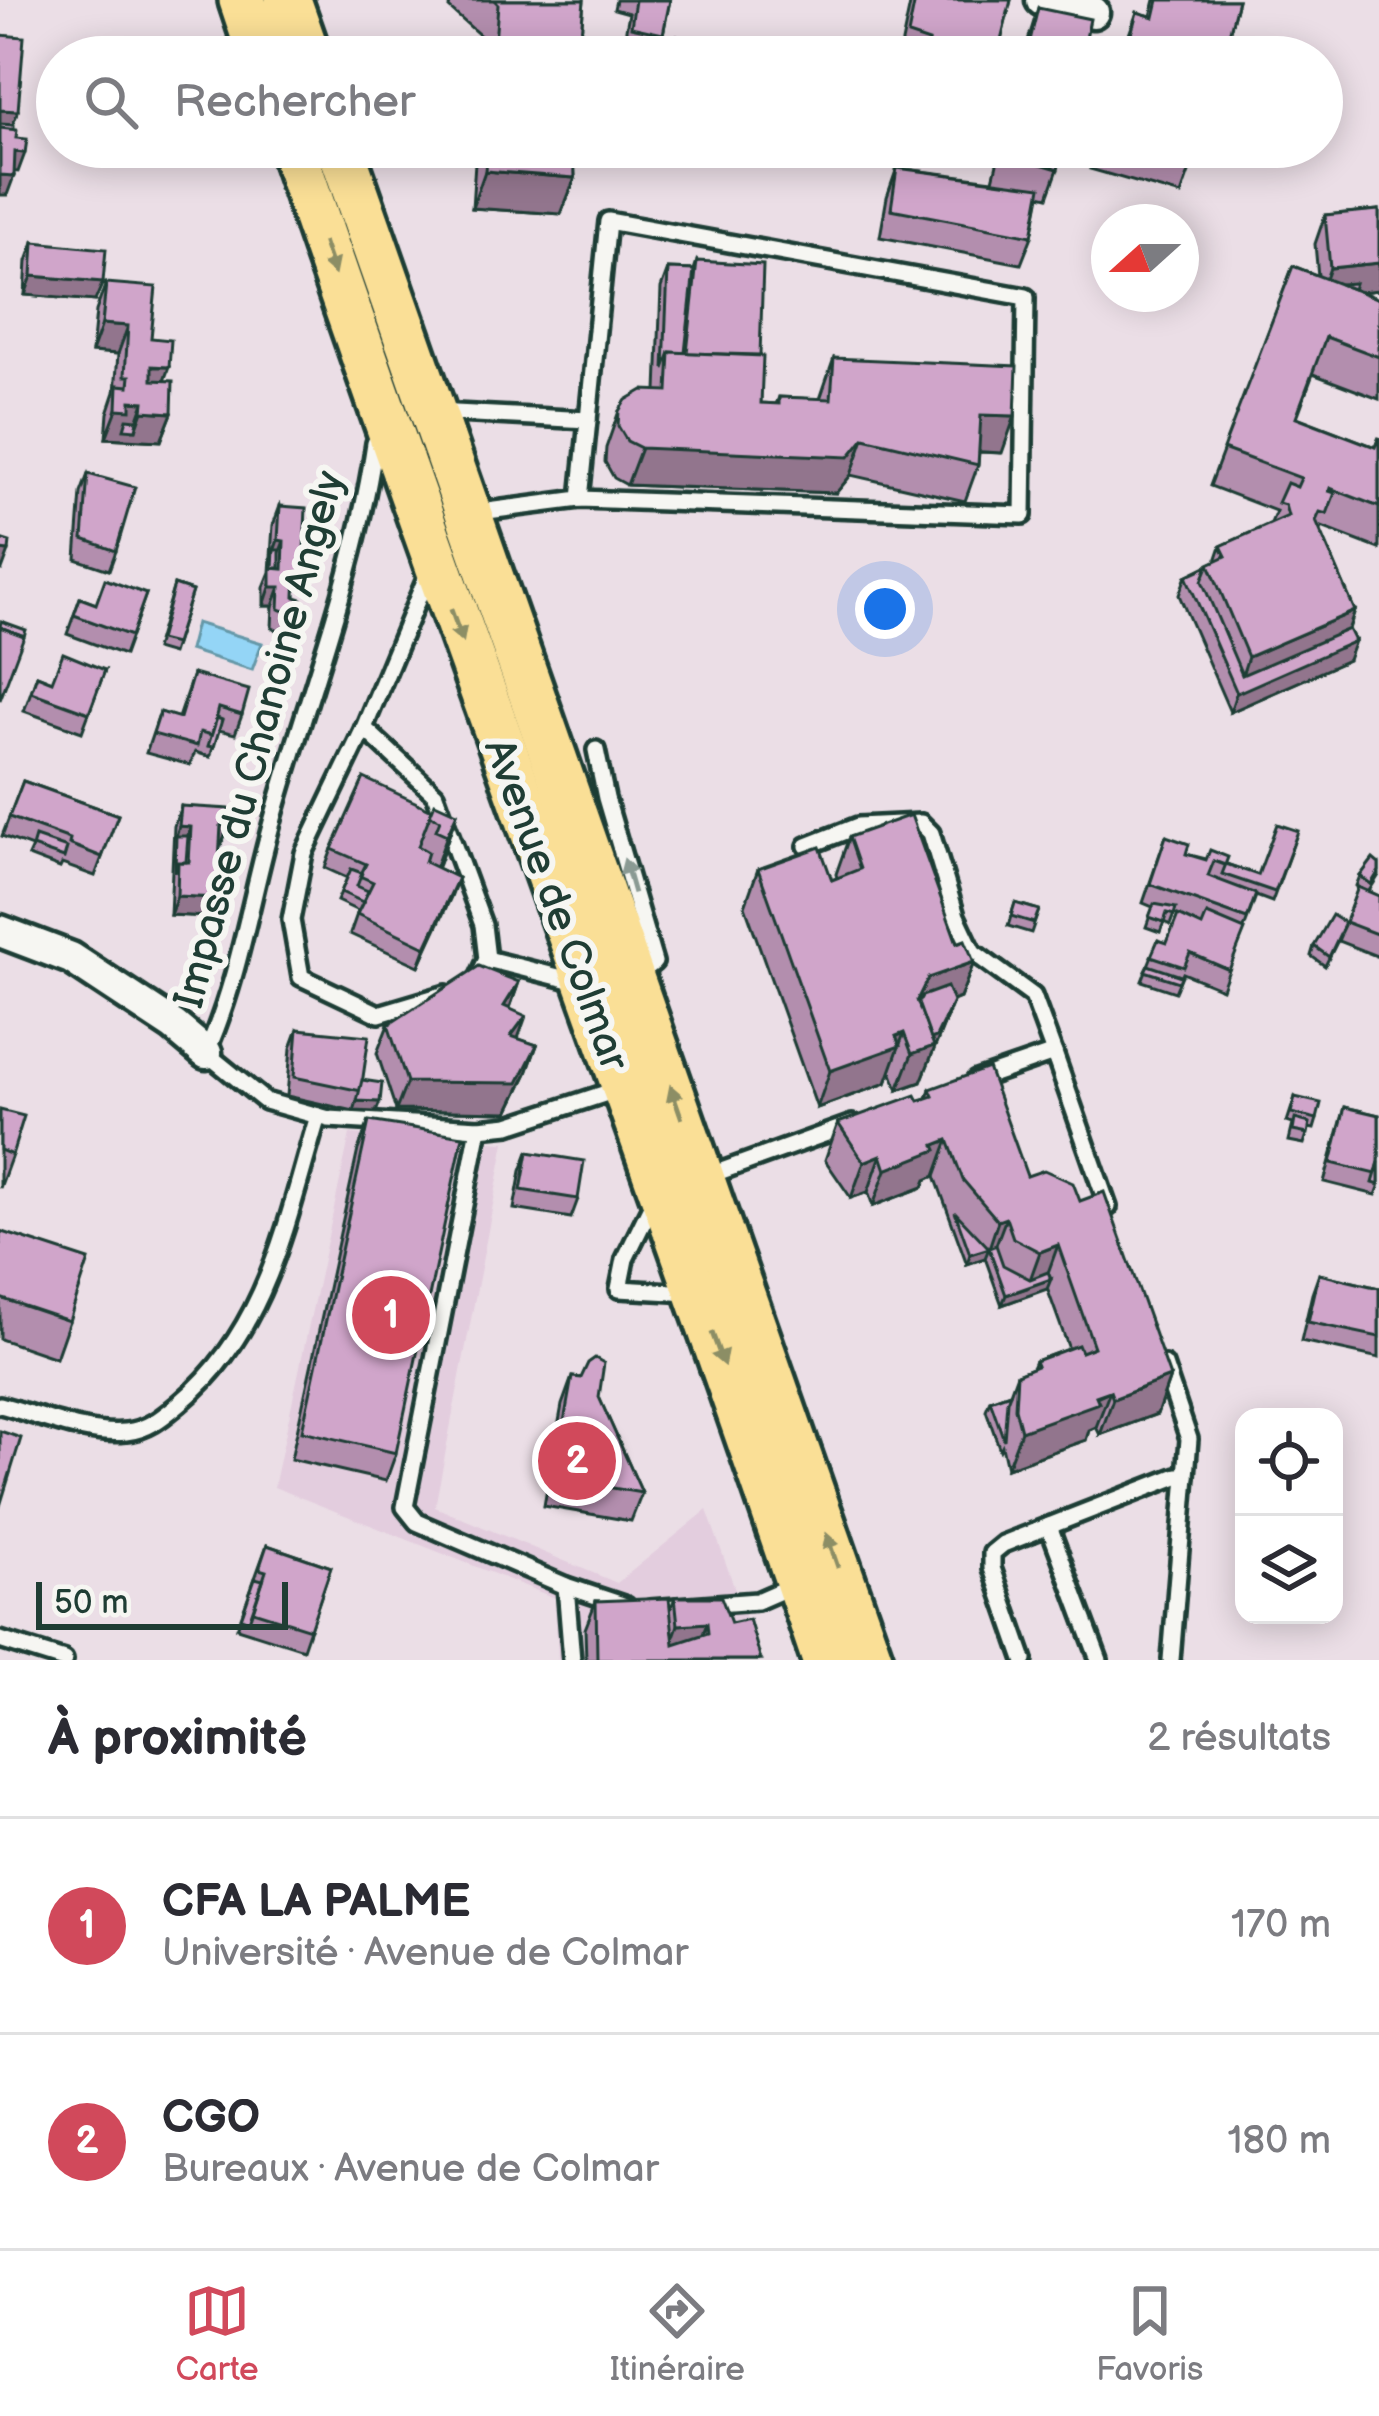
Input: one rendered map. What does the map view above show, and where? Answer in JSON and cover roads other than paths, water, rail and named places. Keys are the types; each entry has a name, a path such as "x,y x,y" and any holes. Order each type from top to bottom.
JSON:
{"main road":[{"path":"242,0 254,36"},
{"path":"288,0 301,36"},
{"name":"Avenue de Colmar","path":"299,168 824,1660"},
{"name":"Avenue de Colmar","path":"347,168 870,1660"}],"street":[{"path":"1042,0 1093,12"},
{"path":"0,931 71,958 174,1026 206,1053"}],"lane":[{"path":"469,514 580,500 1023,515 1026,297 608,221 580,500"},
{"path":"434,412 587,420"},
{"name":"Impasse du Chanoine Angely","path":"206,1053 228,1005 268,833 360,534 375,442"},
{"path":"364,728 435,794 483,925 488,959 475,985 379,1014 301,977 291,920 304,853 364,728 434,561"},
{"path":"596,750 654,962 632,979"},
{"path":"808,846 858,826 921,823 931,833 956,916 973,952 1033,996 1114,1224"},
{"path":"488,959 587,984"},
{"path":"206,1053 265,1102 318,1116 478,1128 509,1125 624,1088"},
{"path":"969,1083 1054,1053"},
{"path":"0,1405 120,1433 155,1423 189,1395 224,1361 267,1286 318,1116"},
{"path":"702,1178 863,1120"},
{"path":"478,1128 405,1508 417,1522 566,1586 637,1610 757,1601 798,1582"},
{"path":"659,1192 625,1259 620,1289 698,1294"},
{"path":"1159,1353 1190,1438 1171,1660"},
{"path":"1024,1660 992,1568 992,1553 1003,1544 1186,1476"},
{"path":"1049,1526 1099,1660"},
{"path":"566,1586 572,1660"},
{"path":"0,1640 64,1660"}],"water":[{"path":"196,623 262,643 252,670 189,650"}],"place":[{"name":"CFA LA PALME","path":"391,1315"},
{"name":"CGO","path":"577,1461"}]}
